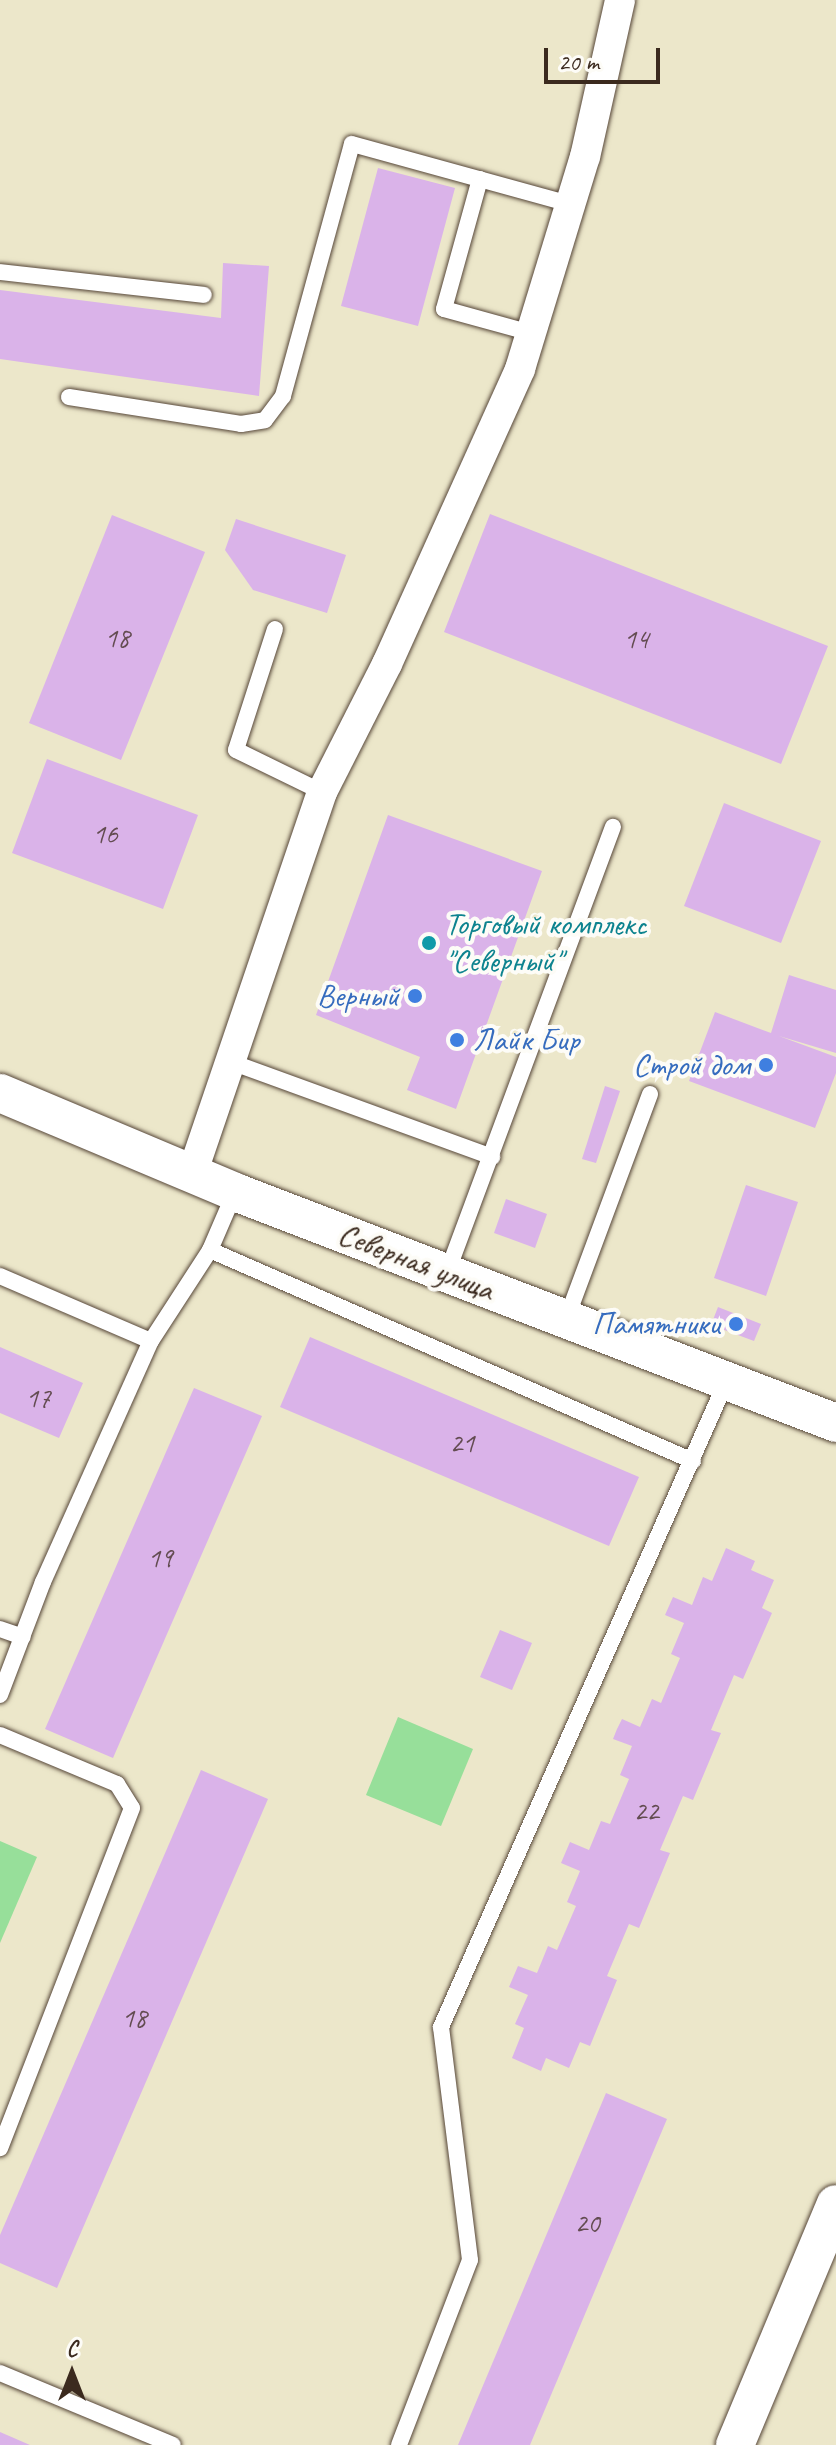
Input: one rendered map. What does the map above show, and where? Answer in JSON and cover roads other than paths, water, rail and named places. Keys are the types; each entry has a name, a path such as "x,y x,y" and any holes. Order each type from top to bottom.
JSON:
{"street":[{"path":"192,1174 322,792 387,664 520,369 570,204 620,0"},
{"name":"Северная улица","path":"0,1093 235,1192 836,1423"},
{"path":"739,2444 836,2204"}],"lane":[{"path":"69,397 241,424 265,420 283,396 352,144 570,204"},
{"path":"480,179 444,309 531,333"},
{"path":"0,272 204,295"},
{"path":"275,629 236,750 322,792"},
{"path":"446,1274 613,827"},
{"path":"231,1062 492,1157"},
{"path":"566,1320 650,1094"},
{"path":"0,1695 151,1341 210,1250 235,1192"},
{"path":"210,1250 693,1461"},
{"path":"0,1276 151,1341"},
{"path":"399,2445 470,2260 441,2027 726,1382"},
{"path":"0,1629 23,1637"},
{"path":"0,1735 117,1784 132,1808 0,2148"},
{"path":"0,2373 173,2445"}],"place":[{"name":"Торговый комплекс \"Северный\"","path":"429,943"},
{"name":"Верный","path":"415,996"},
{"name":"Лайк Бир","path":"457,1040"},
{"name":"Строй дом","path":"766,1065"},
{"name":"Памятники","path":"736,1324"}]}
